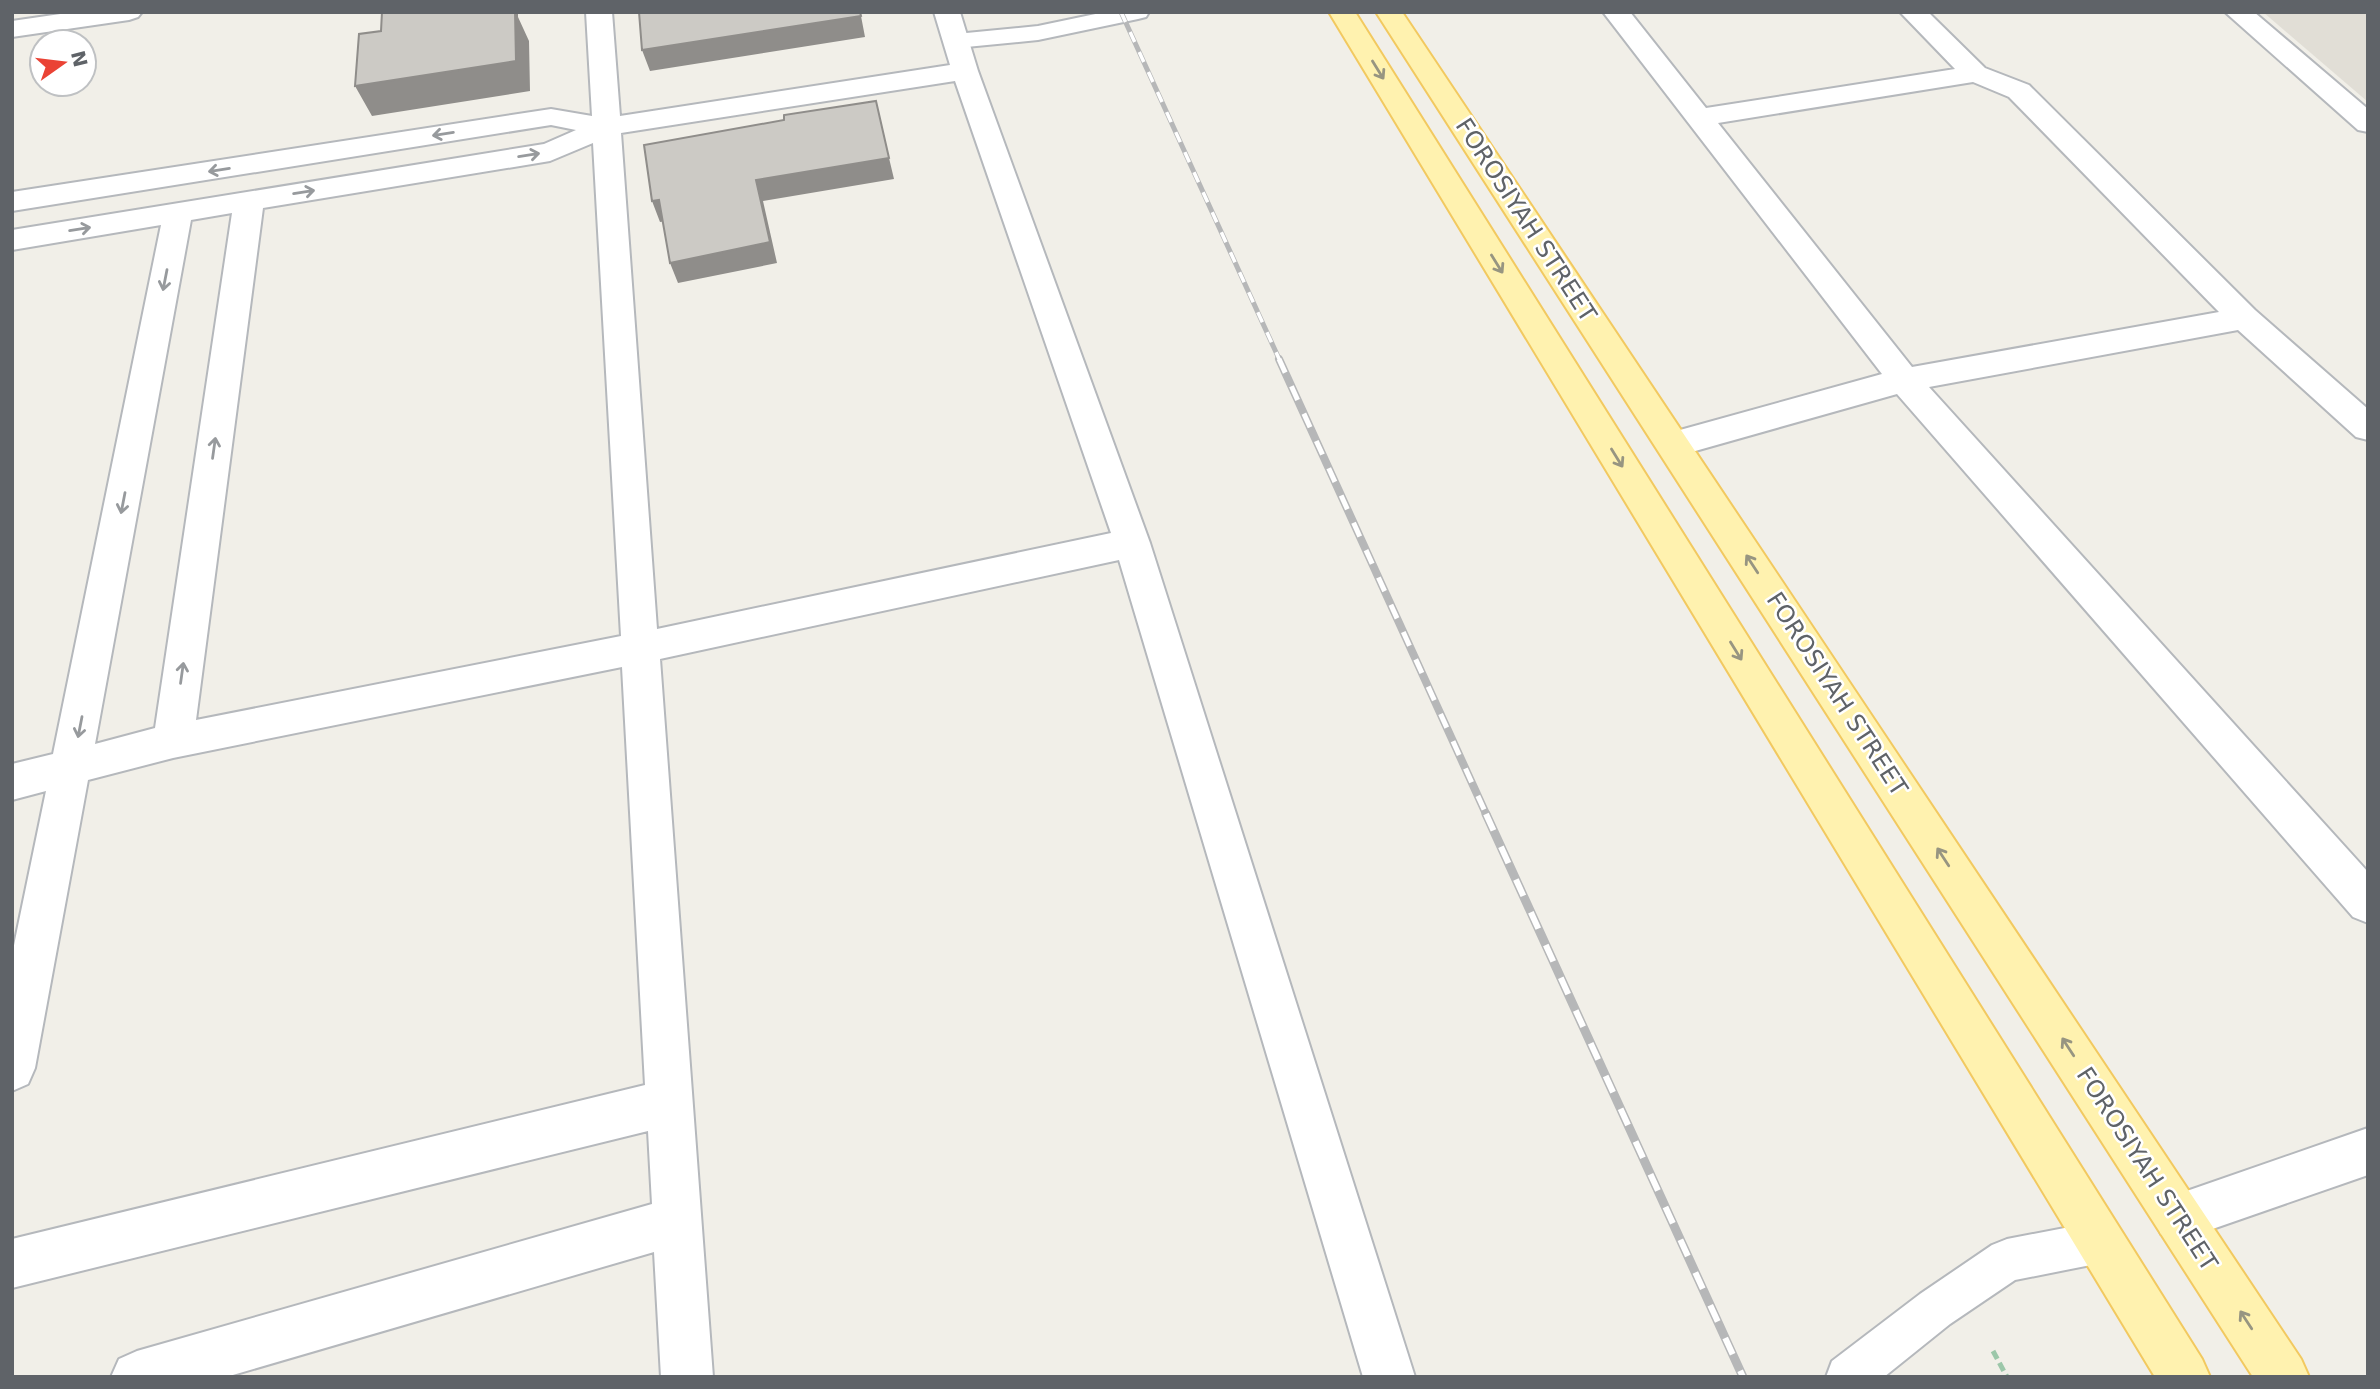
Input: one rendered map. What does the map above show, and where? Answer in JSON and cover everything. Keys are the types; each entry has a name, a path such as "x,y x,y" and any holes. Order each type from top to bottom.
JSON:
{"main road":[{"name":"FOROSIYAH STREET","path":"1342,12 2184,1377"},
{"name":"FOROSIYAH STREET","path":"1389,12 2283,1377"}],"street":[{"path":"12,29 129,12"},
{"path":"599,12 687,1377"},
{"path":"1616,12 1904,380 2368,903"},
{"path":"1913,12 1975,74 2019,91 2244,318 2368,428"},
{"path":"2238,12 2368,124"},
{"path":"12,240 550,152 607,127 956,42 1132,543 1389,1377"},
{"path":"1699,118 1975,74"},
{"path":"12,202 551,117 607,127"},
{"path":"173,741 249,201"},
{"path":"12,1068 178,212"},
{"path":"1674,444 1904,380 2244,318"},
{"path":"12,782 173,741 639,648 1132,543"},
{"path":"12,1264 670,1102"},
{"path":"2178,1217 2368,1151"},
{"path":"137,1377 677,1221"}],"lane":[{"path":"956,42 1038,33 1138,12"},
{"path":"1848,1377 1935,1309 2007,1260 2101,1242"}],"path":[{"path":"1993,1351 2007,1377"}],"shaded area":[{"path":"2263,12 2368,12 2368,102"}],"building":[{"path":"382,12 515,12 516,61 355,86 359,34 381,31"},
{"path":"639,12 860,12 861,16 642,50"},
{"path":"876,101 889,158 756,180 770,242 670,263 659,200 652,201 644,145 784,120 784,115"}],"railway":[{"path":"1121,12 1280,361"},
{"path":"1279,359 1487,816"},
{"path":"1486,814 1743,1377"}]}
